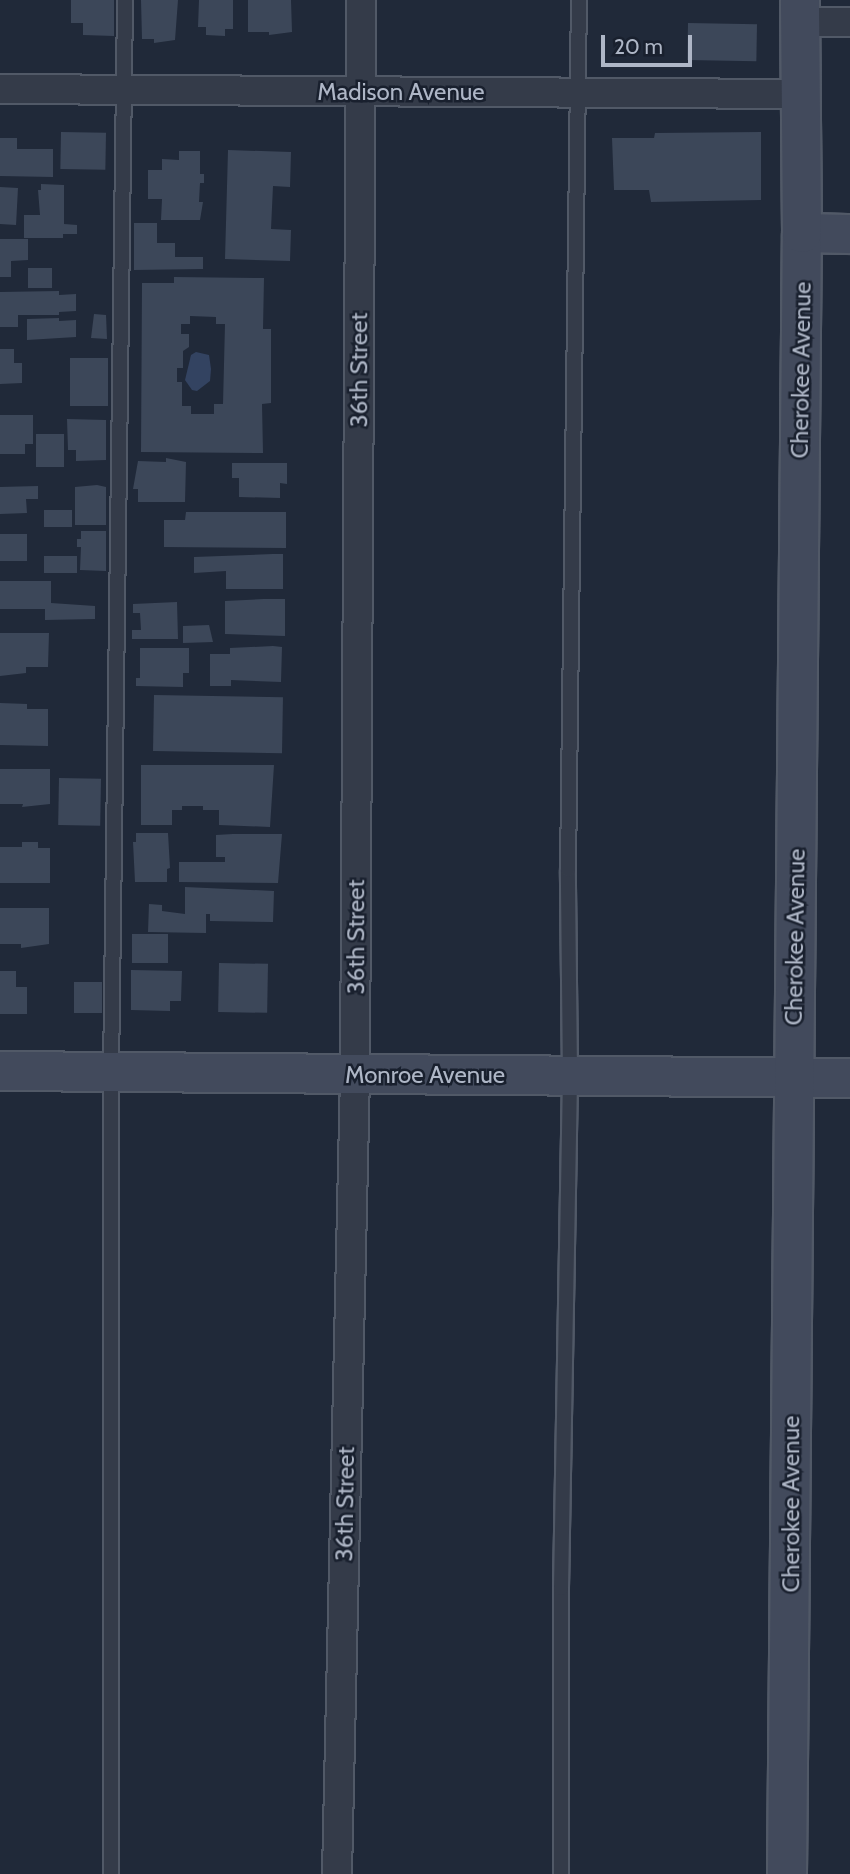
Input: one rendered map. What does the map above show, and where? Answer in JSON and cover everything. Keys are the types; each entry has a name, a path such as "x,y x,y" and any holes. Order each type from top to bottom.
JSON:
{"street":[{"name":"36th Street","path":"337,1874 355,1074 361,0"},
{"path":"800,11 850,22"},
{"name":"Cherokee Avenue","path":"788,1874 802,233 800,11"},
{"name":"Madison Avenue","path":"0,89 801,94"},
{"path":"802,233 850,233"},
{"name":"Monroe Avenue","path":"0,1071 850,1078"}],"lane":[{"path":"111,1874 111,1072 125,0"},
{"path":"561,1874 561,1588 570,1076 568,856 579,0"}],"water":[{"path":"196,352 209,355 211,369 210,381 197,391 192,390 185,380 191,355"}],"building":[{"path":"71,0 114,0 114,36 83,35 83,23 71,23"},
{"path":"141,0 178,0 175,40 154,43 154,39 142,39"},
{"path":"199,0 233,0 233,29 225,29 225,36 206,35 206,27 198,27"},
{"path":"248,0 291,0 292,32 269,35 269,32 248,32"},
{"path":"688,23 757,24 756,61 687,60"},
{"path":"61,132 106,133 105,170 60,169"},
{"path":"761,132 761,200 651,202 649,190 614,190 612,138 654,138 655,133"},
{"path":"0,138 17,138 17,149 53,149 53,177 0,176"},
{"path":"228,150 291,152 290,187 273,186 271,229 291,230 290,261 225,259"},
{"path":"179,151 200,151 200,174 204,174 204,183 200,183 199,202 203,202 200,220 161,220 162,199 148,199 148,170 162,170 162,159 179,160"},
{"path":"41,184 64,185 64,224 77,225 77,234 63,234 63,238 24,238 24,215 40,215 38,190 41,190"},
{"path":"0,187 18,188 16,225 0,224"},
{"path":"134,223 157,223 157,243 175,243 175,257 203,257 203,269 134,270"},
{"path":"0,239 28,239 28,260 11,261 11,277 0,277"},
{"path":"28,268 52,268 52,288 28,288"},
{"path":"174,277 264,278 263,329 271,329 271,403 262,404 263,453 141,452 142,283 174,283","holes":["190,316 216,317 216,324 225,324 223,404 214,404 214,414 191,414 191,406 182,406 182,382 177,382 177,368 183,368 183,351 189,347 189,334 181,334 181,324 190,324"]},
{"path":"59,291 59,295 76,294 76,311 59,312 59,315 18,315 18,327 0,327 0,292"},
{"path":"94,314 106,315 107,339 91,338"},
{"path":"59,318 59,321 76,320 76,337 27,340 27,319"},
{"path":"0,349 14,349 14,363 22,363 22,383 0,384"},
{"path":"70,358 108,358 108,406 70,406"},
{"path":"0,415 33,415 33,444 25,444 25,454 0,454"},
{"path":"67,419 106,420 106,460 76,461 76,450 68,450"},
{"path":"36,434 64,434 64,467 36,467"},
{"path":"166,458 186,462 185,502 138,502 138,489 133,489 138,461 166,462"},
{"path":"232,463 287,463 287,484 280,483 280,498 239,497 239,478 232,478"},
{"path":"38,486 38,499 26,499 27,513 0,514 0,487"},
{"path":"75,487 106,487 106,525 75,525"},
{"path":"44,510 72,510 72,527 44,527"},
{"path":"186,512 286,512 286,548 164,547 164,520 185,520"},
{"path":"81,531 106,531 106,571 80,570 81,547 77,547 77,539 81,539"},
{"path":"0,534 27,534 27,561 0,561"},
{"path":"283,554 283,589 226,589 226,571 194,573 194,557"},
{"path":"44,556 77,556 77,573 44,573"},
{"path":"0,581 51,581 51,603 95,606 95,619 45,620 45,609 0,609"},
{"path":"285,599 285,636 225,634 225,601"},
{"path":"177,602 178,639 132,639 132,630 141,630 140,613 133,613 133,604"},
{"path":"209,625 213,642 183,643 183,626"},
{"path":"0,633 49,633 48,667 26,667 26,673 0,676"},
{"path":"282,647 281,682 231,680 231,686 210,686 210,654 230,654 230,648"},
{"path":"140,648 189,648 189,673 183,673 183,687 136,686 136,678 140,678"},
{"path":"154,695 283,697 282,753 153,751"},
{"path":"0,703 27,704 27,709 48,709 48,746 0,745"},
{"path":"141,765 274,765 270,827 219,825 219,810 203,810 203,806 182,806 182,810 172,810 172,825 141,825"},
{"path":"0,769 50,769 50,804 22,807 23,804 0,804"},
{"path":"59,778 101,779 100,826 58,825"},
{"path":"136,833 168,833 170,868 167,869 167,882 135,882 133,842 136,842"},
{"path":"282,834 278,883 179,882 179,862 225,862 225,857 216,857 216,835"},
{"path":"22,842 38,842 38,848 50,848 50,883 0,883 0,847 22,847"},
{"path":"185,887 274,891 273,922 210,921 210,914 206,914 206,933 148,932 149,904 162,905 162,911 185,914"},
{"path":"0,908 49,908 49,944 21,948 21,944 0,944"},
{"path":"132,934 168,934 168,963 132,963"},
{"path":"219,963 268,964 267,1013 218,1012"},
{"path":"131,970 182,971 181,1001 170,1001 170,1011 131,1010"},
{"path":"0,971 16,971 16,987 27,987 27,1014 0,1014"},
{"path":"74,982 102,982 102,1013 74,1013"}]}
